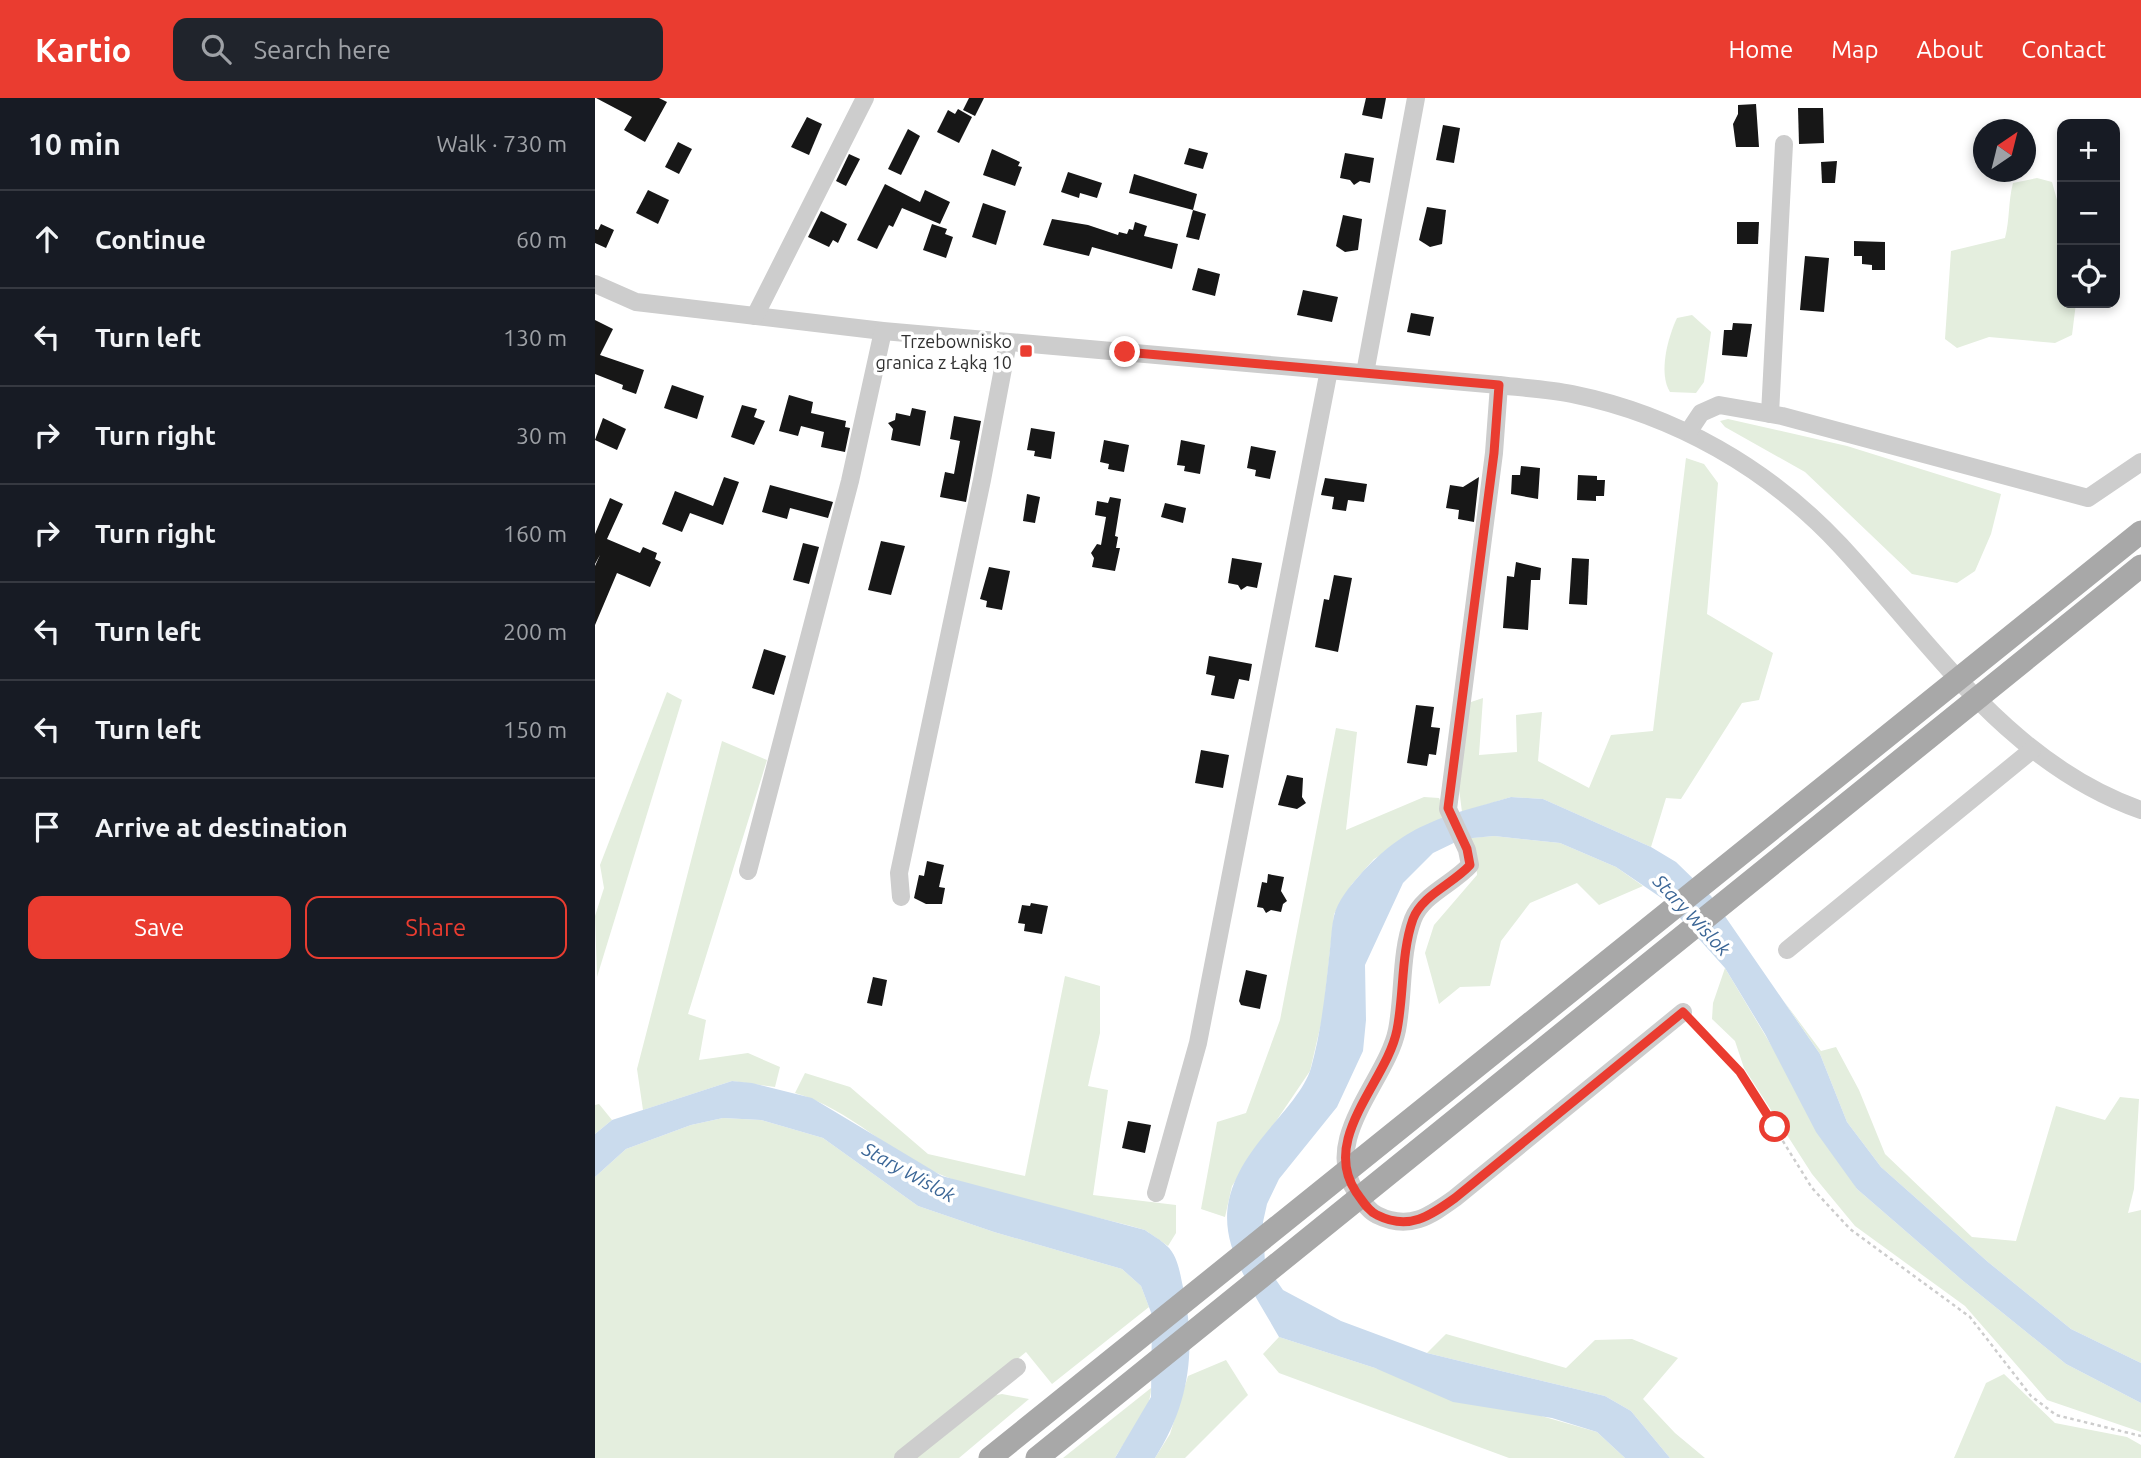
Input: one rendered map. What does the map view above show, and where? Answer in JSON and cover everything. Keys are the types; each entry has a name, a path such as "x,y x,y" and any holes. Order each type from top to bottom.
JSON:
{"main road":[{"path":"990,1458 2141,532"},
{"path":"1037,1458 2141,566"}],"street":[{"path":"755,316 865,98"},
{"path":"1365,373 1416,98"},
{"path":"1770,414 1784,144"},
{"path":"595,284 636,302 883,331 1499,385 1571,393 1630,408 1689,431 1771,483 1812,518 2003,725 2061,772 2095,791 2141,810"},
{"path":"748,871 850,481 883,331"},
{"path":"901,897 899,873 982,480 1008,342"},
{"path":"1156,1193 1198,1043 1329,370"},
{"path":"1499,385 1494,453 1448,808 1467,849 1470,865 1457,879 1430,897 1413,918 1397,1033 1358,1112 1345,1151 1349,1182 1365,1205 1376,1215 1398,1221 1424,1220 1455,1198 1683,1012"},
{"path":"1689,431 1701,413 1719,405 1770,414 2088,498 2141,462"},
{"path":"1787,950 2032,750"},
{"path":"903,1458 1017,1367"}],"path":[{"path":"1683,1012 1740,1072 1812,1188 1850,1229 1970,1317 2031,1396 2056,1415 2141,1436"}],"green space":[{"path":"2036,178 2052,182 2057,200 2057,308 2075,308 2072,335 2055,343 1989,337 1957,348 1945,339 1951,251 2005,238 2013,183 2036,182"},
{"path":"1692,315 1711,332 1704,382 1696,393 1670,392 1666,384 1665,365 1670,335 1677,318"},
{"path":"1728,419 1847,446 2001,494 1991,534 1975,571 1957,583 1912,574 1805,472 1725,427 1720,421"},
{"path":"1686,458 1704,464 1718,483 1707,614 1773,653 1759,700 1742,703 1681,799 1666,798 1651,847 1543,799 1511,797 1462,812 1458,781 1468,703 1483,698 1479,755 1517,752 1516,715 1542,712 1538,761 1589,788 1611,735 1653,731"},
{"path":"667,692 682,700 597,977 595,916 604,888 600,865"},
{"path":"1336,728 1357,732 1346,830 1424,797 1439,798 1447,816 1374,859 1352,884 1334,914 1323,1015 1310,1071 1232,1186 1225,1217 1201,1209 1217,1122 1246,1113 1280,1020"},
{"path":"722,741 767,760 688,1014 706,1020 699,1060 748,1053 780,1067 775,1087 732,1081 643,1110 637,1069"},
{"path":"1494,836 1560,843 1616,867 1643,886 1599,905 1577,883 1530,903 1501,941 1490,986 1460,987 1439,1004 1425,953 1434,925 1477,875 1476,856 1470,838"},
{"path":"1725,968 1857,1189 1962,1280 2066,1364 2141,1403 2141,1432 2047,1400 1965,1306 1855,1226 1812,1174 1744,1068 1735,1041 1712,1019 1713,1003"},
{"path":"1065,976 1100,986 1100,1033 1088,1086 1108,1090 1093,1195 1176,1205 1176,1233 1168,1246 1145,1230 1018,1199 944,1176 906,1156 834,1110 795,1093 805,1073 850,1087 928,1154 1025,1176"},
{"path":"1783,1000 1821,1051 1836,1047 1859,1090 1885,1154 1972,1237 2016,1241 2056,1106 2105,1120 2120,1097 2139,1099 2134,1189 2128,1213 2141,1210 2141,1363 2071,1329 1988,1262 1881,1167 1847,1122 1820,1054"},
{"path":"599,1104 612,1120 595,1134 595,1105"},
{"path":"723,1118 761,1120 823,1138 918,1206 994,1232 1122,1269 1141,1286 1149,1307 1052,1384 1026,1352 896,1458 595,1458 595,1177 626,1149 691,1125"},
{"path":"1446,1334 1566,1368 1595,1340 1632,1339 1678,1358 1643,1399 1675,1433 1705,1458 1670,1458 1631,1411 1605,1396 1427,1353"},
{"path":"1279,1337 1375,1368 1597,1432 1625,1458 1509,1458 1279,1373 1263,1354"},
{"path":"1226,1360 1248,1395 1185,1458 1155,1458 1170,1434 1188,1376"},
{"path":"2004,1374 2055,1423 2127,1437 2141,1445 2141,1458 1954,1458 1986,1383"},
{"path":"1151,1388 1143,1415 1115,1458 1063,1458"},
{"path":"1002,1394 1029,1399 959,1458 911,1458 986,1397"}],"water":[{"name":"Stary Wislok","path":"1511,797 1543,799 1651,847 1676,862 1711,896 1820,1054 1847,1122 1881,1167 1988,1262 2071,1329 2141,1363 2141,1403 2066,1364 1962,1280 1857,1189 1816,1132 1765,1034 1725,968 1663,899 1616,867 1560,843 1494,836 1462,839 1433,853 1403,883 1365,965 1366,1020 1363,1051 1337,1107 1279,1179 1267,1204 1263,1222 1265,1264 1283,1290 1341,1321 1427,1353 1605,1396 1631,1411 1670,1458 1625,1458 1597,1432 1552,1418 1453,1402 1375,1368 1279,1337 1236,1259 1229,1236 1227,1213 1232,1189 1245,1163 1308,1077 1322,1013 1336,911 1344,894 1359,876 1377,858 1411,832 1447,816"},
{"name":"Stary Wislok","path":"732,1081 752,1083 812,1098 942,1176 1145,1230 1165,1244 1177,1261 1184,1291 1188,1314 1189,1357 1187,1378 1176,1418 1155,1458 1115,1458 1151,1397 1152,1315 1141,1286 1122,1269 994,1232 918,1206 823,1138 761,1120 723,1118 691,1125 626,1149 595,1177 595,1134 612,1120"}],"building":[{"path":"596,98 659,98 667,102 645,142 624,130 632,117"},
{"path":"969,98 984,98 975,116 963,110"},
{"path":"1366,98 1386,98 1382,119 1362,115"},
{"path":"1756,104 1759,147 1736,147 1733,124 1738,114 1738,105"},
{"path":"1798,108 1823,108 1824,143 1799,144"},
{"path":"958,109 972,117 959,143 937,132 948,110 955,114"},
{"path":"807,117 822,124 809,155 791,147"},
{"path":"1443,125 1460,128 1454,163 1436,160"},
{"path":"908,129 920,136 901,175 888,169"},
{"path":"678,142 692,149 679,174 665,167"},
{"path":"1189,148 1208,153 1203,169 1184,164"},
{"path":"992,149 1020,162 1018,166 1022,167 1015,186 983,175"},
{"path":"1345,153 1374,158 1370,183 1360,181 1354,185 1350,180 1340,178"},
{"path":"849,154 860,159 846,186 836,181"},
{"path":"1837,161 1835,183 1822,183 1821,162"},
{"path":"1068,172 1102,183 1097,198 1080,193 1079,198 1061,192"},
{"path":"1134,174 1197,194 1193,210 1129,193"},
{"path":"885,184 920,202 925,190 950,202 940,224 902,208 893,227 889,225 877,249 857,240"},
{"path":"648,190 669,200 658,224 636,213"},
{"path":"983,203 1006,211 996,245 972,237"},
{"path":"1427,207 1446,210 1442,244 1430,247 1419,240"},
{"path":"1193,210 1206,214 1199,240 1186,237"},
{"path":"821,211 847,224 838,243 833,240 829,247 808,237"},
{"path":"1343,215 1362,219 1358,250 1345,252 1336,246"},
{"path":"1052,219 1088,225 1118,235 1119,232 1127,234 1129,229 1133,230 1135,222 1147,226 1144,236 1178,244 1172,269 1092,247 1089,256 1043,245"},
{"path":"1737,222 1759,222 1758,244 1737,244"},
{"path":"601,224 614,230 606,248 595,243 595,229 598,230"},
{"path":"932,224 947,229 945,234 953,237 946,258 923,250"},
{"path":"1854,241 1885,242 1885,270 1872,270 1872,265 1862,264 1862,256 1854,256"},
{"path":"1805,256 1829,258 1824,312 1800,310"},
{"path":"1198,268 1220,274 1215,296 1192,290"},
{"path":"1303,290 1338,297 1332,322 1297,315"},
{"path":"1411,313 1434,317 1430,336 1407,332"},
{"path":"595,320 613,329 600,355 644,370 636,394 622,389 623,385 595,374"},
{"path":"1733,323 1752,324 1747,357 1722,355 1724,330 1732,330"},
{"path":"672,385 704,396 697,419 664,408"},
{"path":"789,395 813,402 811,413 846,421 845,427 850,428 845,452 821,447 824,432 801,426 798,436 779,431"},
{"path":"742,405 757,409 754,417 765,421 754,445 731,437"},
{"path":"912,408 926,411 920,446 891,440 893,429 888,423 895,420 896,413 910,416"},
{"path":"954,416 981,421 966,502 940,497 945,472 954,474 960,441 950,439"},
{"path":"603,418 626,429 617,450 595,440"},
{"path":"1031,428 1055,432 1051,459 1034,456 1035,451 1027,450"},
{"path":"1104,440 1129,445 1124,472 1108,469 1109,464 1100,462"},
{"path":"1181,440 1205,445 1200,474 1184,471 1185,466 1177,465"},
{"path":"1251,446 1276,451 1270,479 1255,476 1256,470 1247,468"},
{"path":"1521,466 1540,468 1538,499 1511,494 1512,475 1520,475"},
{"path":"1578,475 1597,476 1597,480 1605,480 1604,496 1596,496 1596,501 1577,500"},
{"path":"724,477 739,482 723,525 690,513 682,532 662,524 675,491 713,506"},
{"path":"1479,477 1474,522 1458,519 1459,510 1446,508 1450,485 1463,487"},
{"path":"1325,478 1367,484 1364,502 1348,500 1346,511 1332,509 1334,497 1321,495"},
{"path":"770,485 833,502 828,518 790,508 787,519 762,512"},
{"path":"1027,494 1040,497 1035,523 1023,521"},
{"path":"1110,497 1121,499 1115,536 1118,537 1116,548 1120,548 1115,571 1092,567 1094,558 1091,553 1097,544 1101,545 1106,517 1095,515 1097,501 1108,503"},
{"path":"610,498 623,504 607,539 640,553 643,547 657,553 655,559 661,562 650,587 617,573 595,625 595,566 600,555 595,564 595,534"},
{"path":"1165,503 1186,508 1183,523 1161,517"},
{"path":"881,541 905,546 891,595 868,590"},
{"path":"803,543 819,547 809,584 793,580"},
{"path":"1232,558 1262,563 1257,588 1247,586 1241,590 1238,585 1228,583"},
{"path":"1572,558 1589,559 1587,605 1569,604"},
{"path":"1516,562 1541,568 1540,580 1531,580 1528,630 1503,628 1507,576 1514,577"},
{"path":"989,567 1010,571 1002,610 986,607 987,601 980,599"},
{"path":"1334,575 1352,578 1338,652 1315,647 1324,599 1329,600"},
{"path":"764,649 786,656 774,695 752,688"},
{"path":"1209,656 1252,664 1249,681 1239,679 1234,699 1211,695 1215,676 1206,674"},
{"path":"1416,705 1434,707 1431,727 1440,728 1436,755 1429,754 1427,766 1407,763"},
{"path":"1201,750 1229,755 1223,788 1195,783"},
{"path":"1287,775 1303,778 1302,797 1306,803 1297,809 1278,805"},
{"path":"927,861 944,865 939,887 945,888 942,904 926,904 914,898 919,875 924,876"},
{"path":"1268,874 1284,877 1281,891 1287,901 1281,912 1271,910 1266,913 1263,908 1257,907 1262,882 1267,883"},
{"path":"1031,903 1048,906 1042,934 1024,931 1025,924 1018,923 1022,905 1030,906"},
{"path":"1246,970 1267,975 1260,1009 1241,1005 1239,1001"},
{"path":"873,977 887,980 882,1006 867,1003"},
{"path":"1128,1121 1151,1125 1145,1153 1122,1148"}],"place":[{"name":"Trzebownisko granica z Łąką 10","path":"1026,351"}],"route":[{"path":"1125,352 1499,385 1494,453 1448,808 1467,849 1470,865 1457,879 1430,897 1413,918 1397,1033 1358,1112 1345,1151 1349,1182 1365,1205 1376,1215 1398,1221 1424,1220 1455,1198 1683,1012 1740,1072 1775,1127"}]}
